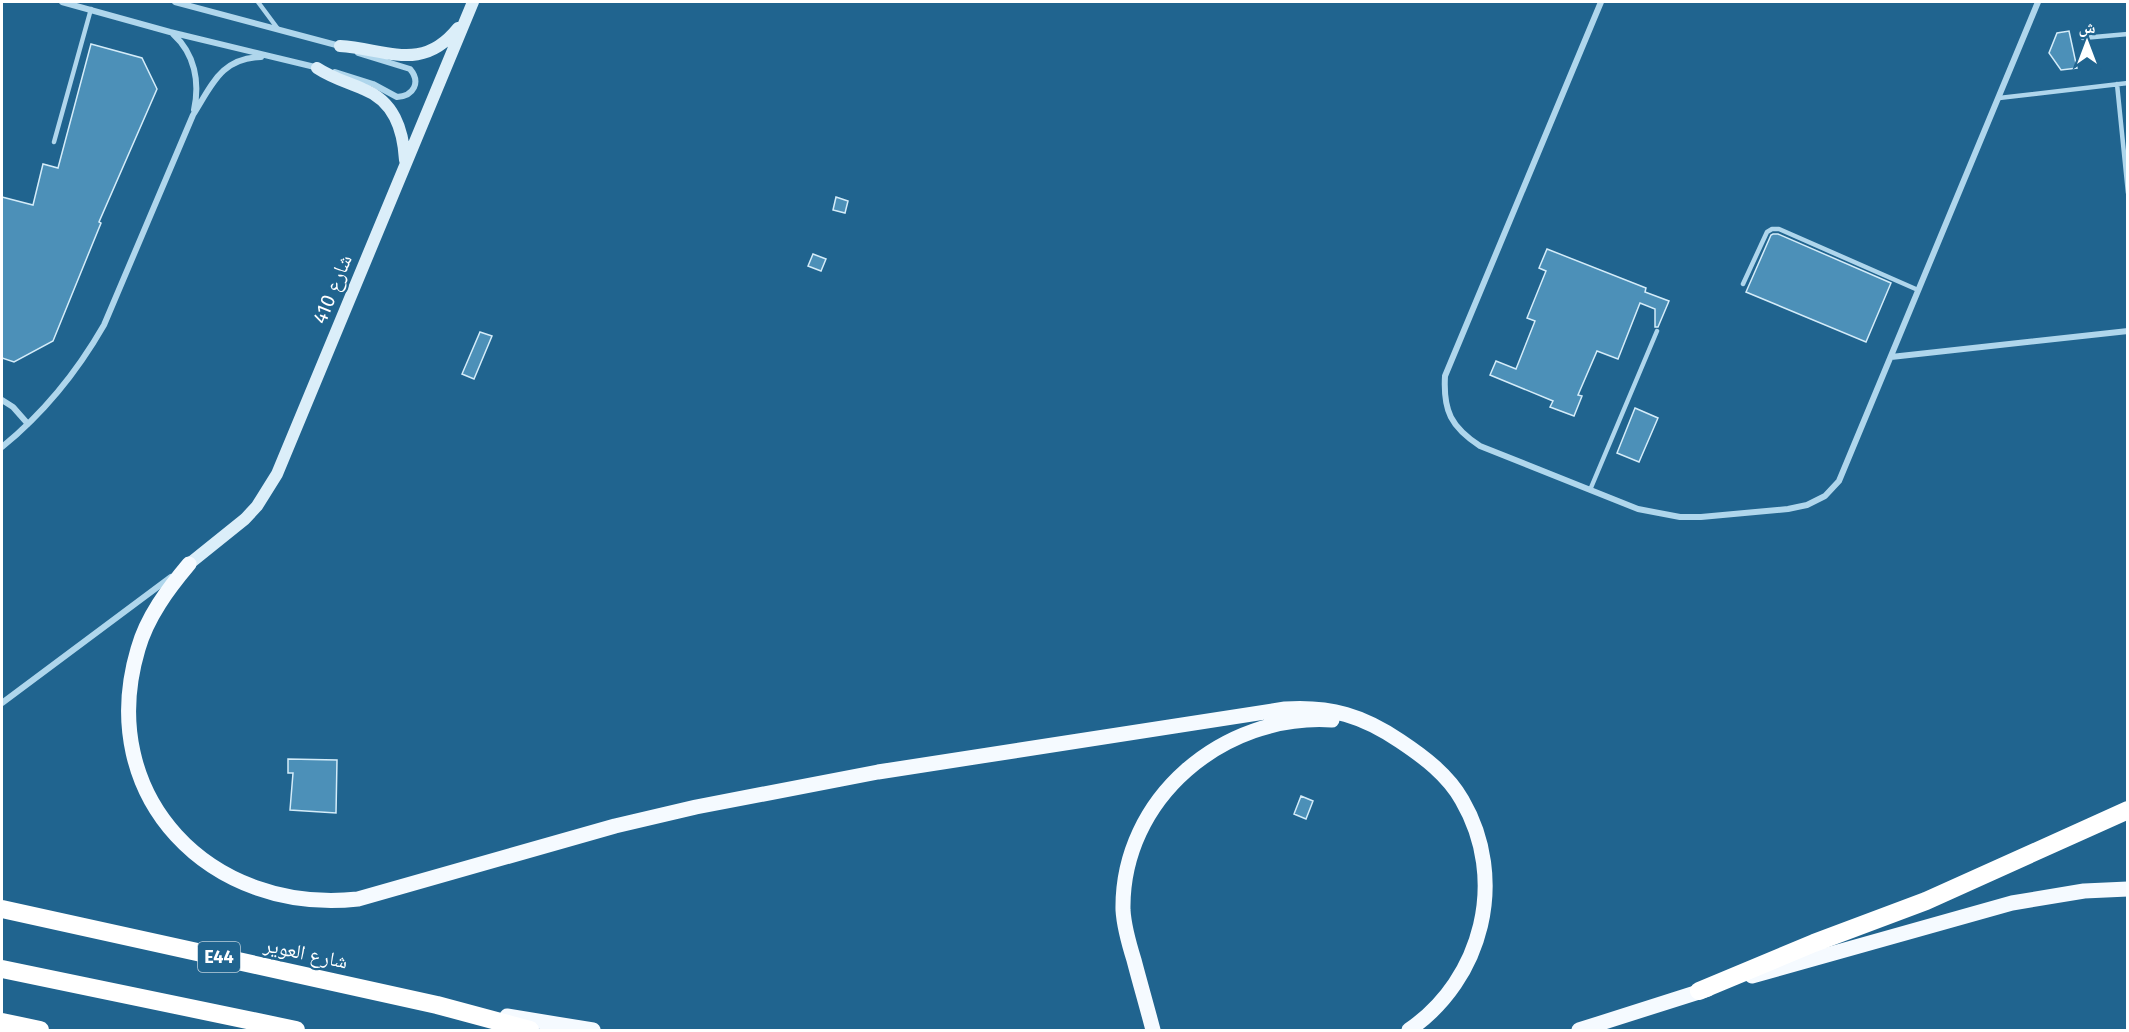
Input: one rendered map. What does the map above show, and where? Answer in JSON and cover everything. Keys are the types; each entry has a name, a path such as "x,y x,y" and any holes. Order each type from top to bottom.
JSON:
{"highway":[{"path":"1699,992 1823,940 1926,901 2127,810"},
{"name":"شارع العوير","path":"2,909 437,1005 530,1030"},
{"path":"2,969 296,1030"},
{"path":"2,1022 40,1030"}],"main road":[{"path":"189,564 160,601 138,649 128,708 133,750 145,787 160,814 192,852 227,876 260,889 299,899 338,901 378,895 615,826 787,789 878,772 1285,709 1316,708 1369,722 1436,767 1462,800 1477,836 1485,875 1484,915 1479,934 1454,986 1441,1002 1409,1030"},
{"path":"1153,1030 1126,933 1123,912 1127,873 1140,836 1161,798 1176,781 1209,752 1259,728 1292,720 1347,722 1380,731 1400,741"},
{"path":"1579,1030 1699,992 1982,910 2084,891 2127,889"},
{"path":"437,1005 593,1030"}],"street":[{"path":"62,2 363,81 397,97 410,93 415,88 415,75 410,69 370,58 340,46 175,2"},
{"name":"شارع 410","path":"189,564 245,519 257,506 277,474 473,2"},
{"path":"1601,2 1445,376 1444,397 1450,417 1462,434 1480,446 1638,509 1680,517 1701,517 1807,505 1825,496 1839,481 2038,2"},
{"path":"340,46 366,48 402,56 422,54 448,40 466,17"},
{"path":"170,32 184,47 194,68 197,83 193,114"},
{"path":"2,447 28,424 70,378 104,325 193,114 211,82 220,73 242,60 268,57"},
{"path":"317,68 335,79 374,94 389,107 402,134 405,164"},
{"path":"1891,357 2127,331"},
{"path":"2,400 13,407 28,424"},
{"path":"2,702 189,564"}],"lane":[{"path":"187,5 194,2"},
{"path":"258,2 278,29"},
{"path":"54,142 91,9"},
{"path":"2084,38 2127,34"},
{"path":"1999,98 2127,83"},
{"path":"2117,84 2127,194"},
{"path":"1743,284 1767,232 1779,229 1918,290"},
{"path":"1590,490 1657,331"}],"building":[{"path":"2069,31 2077,68 2061,70 2049,53 2057,33"},
{"path":"91,44 142,58 157,89 99,222 101,223 53,341 14,362 2,358 2,197 33,205 43,164 58,168"},
{"path":"836,197 848,201 845,213 833,210"},
{"path":"1773,234 1778,234 1891,283 1866,342 1746,292"},
{"path":"1547,249 1646,288 1645,292 1669,301 1658,327 1655,327 1655,309 1640,303 1618,359 1597,351 1578,395 1582,396 1574,416 1550,407 1553,401 1490,375 1496,361 1516,369 1535,321 1527,318 1546,271 1539,268"},
{"path":"813,254 826,259 821,271 808,266"},
{"path":"480,332 492,336 474,379 462,374"},
{"path":"1635,408 1658,418 1639,462 1617,453"},
{"path":"288,759 337,760 336,813 290,810 293,773 288,773"},
{"path":"1301,796 1313,801 1306,819 1294,814"}]}
